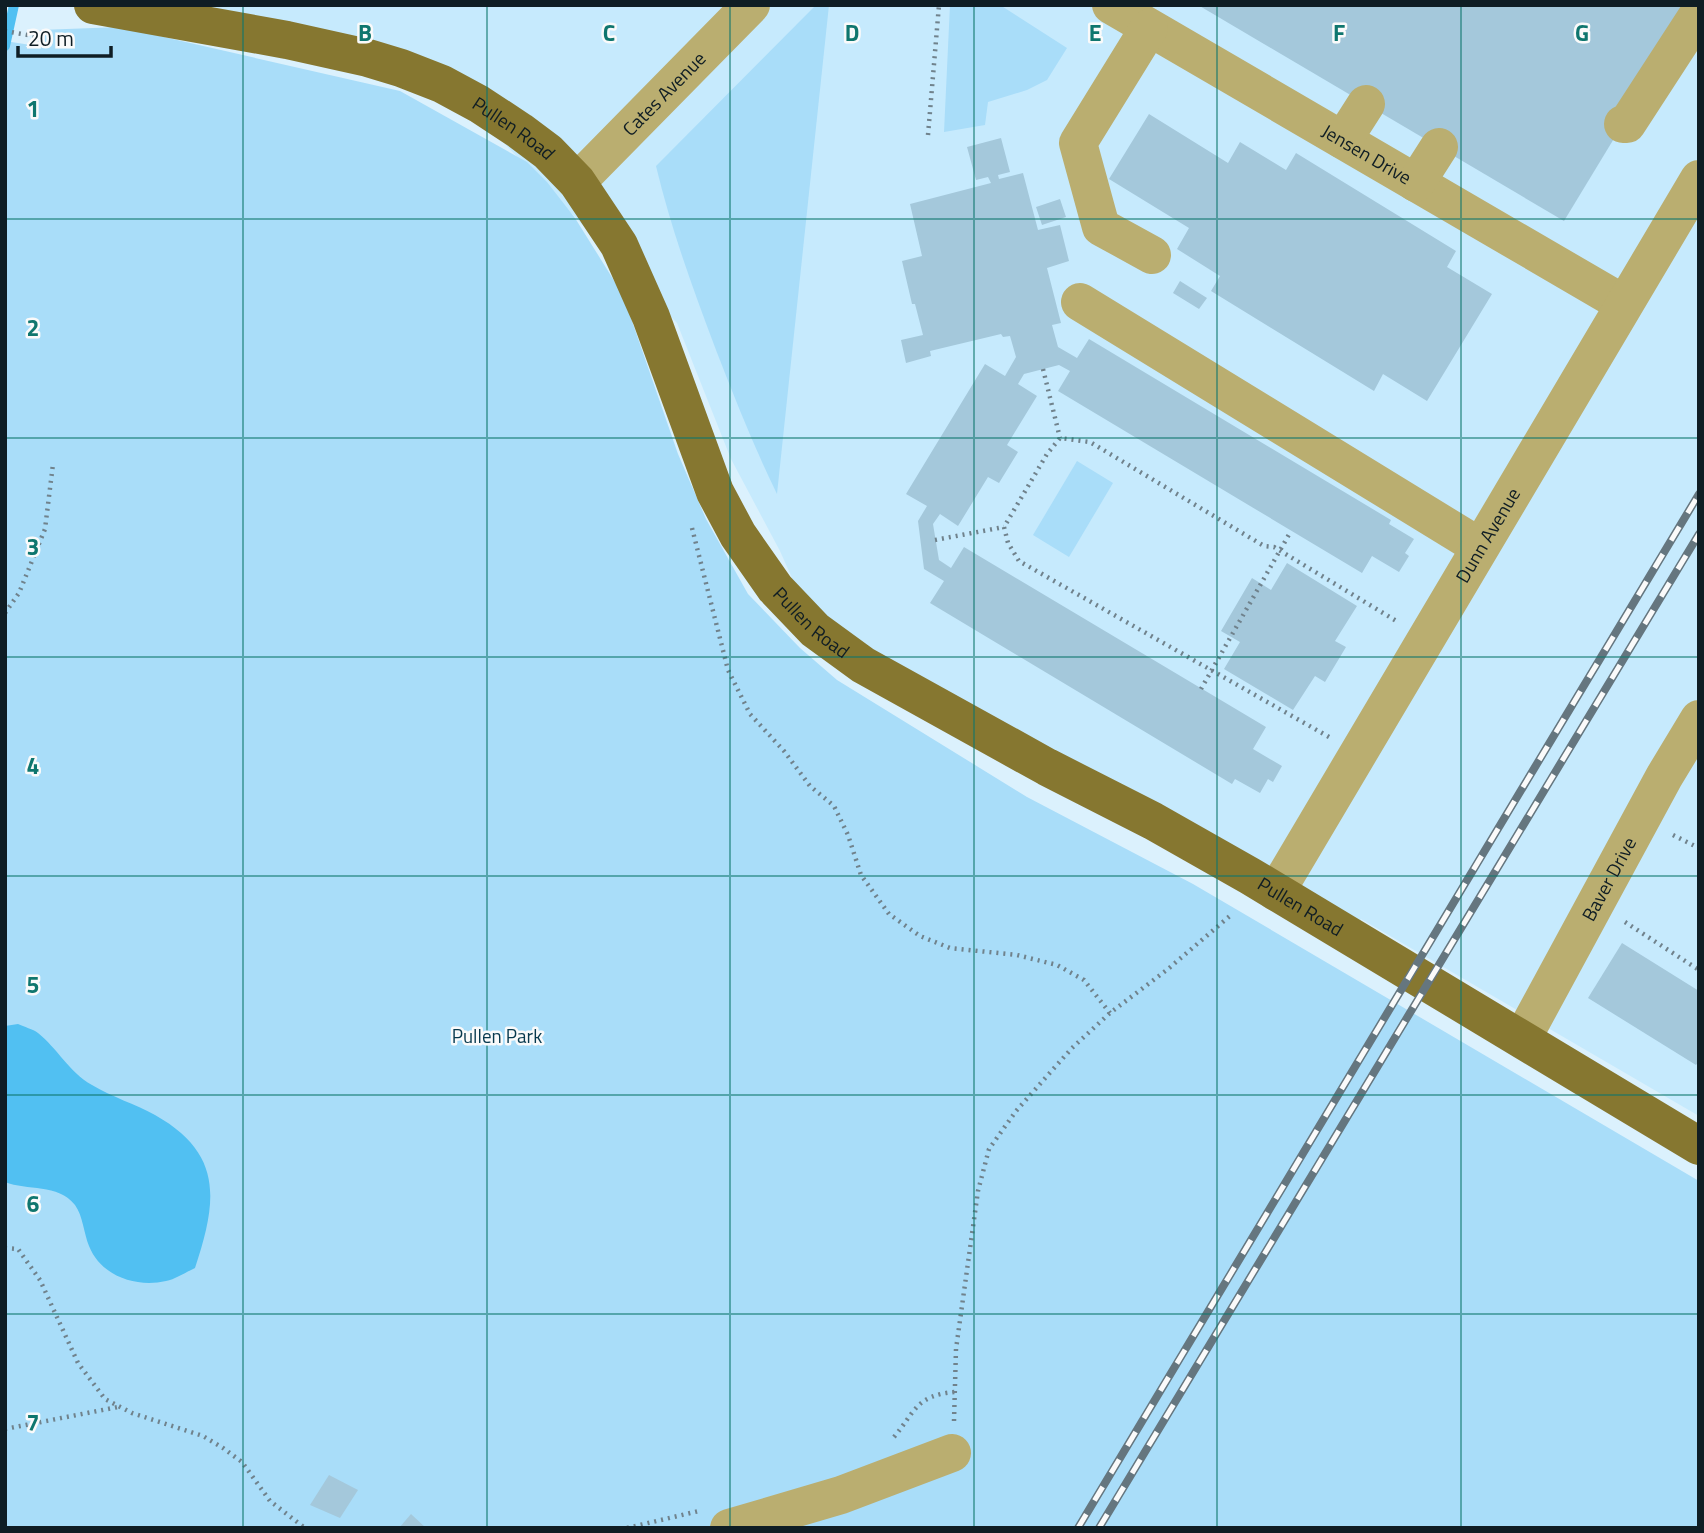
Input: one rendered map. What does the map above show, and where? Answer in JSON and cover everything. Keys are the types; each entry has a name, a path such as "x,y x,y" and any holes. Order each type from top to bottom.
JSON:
{"main road":[{"name":"Pullen Road","path":"93,5 287,40 368,58 442,84 499,117 548,152 577,182 619,244 651,317 715,492 738,535 775,588 815,629 863,665 1047,767 1153,821 1276,891 1699,1146"}],"street":[{"name":"Cates Avenue","path":"577,182 751,5"},
{"name":"Jensen Drive","path":"1111,5 1624,304"},
{"path":"1623,124 1627,124 1699,13"},
{"path":"1149,28 1078,143 1101,228 1152,256"},
{"path":"1343,141 1366,104"},
{"path":"1416,183 1438,147"},
{"name":"Dunn Avenue","path":"1276,891 1699,179"},
{"path":"1080,302 1480,547"},
{"name":"Baver Drive","path":"1522,1039 1699,719"},
{"path":"729,1528 841,1495 952,1453"}],"path":[{"path":"928,135 939,5"},
{"path":"5,31 39,37"},
{"path":"1043,369 1060,439"},
{"path":"1060,439 1047,454 1004,527 1008,543 1019,561 1335,741"},
{"path":"1060,439 1090,442 1264,546 1281,551 1403,625"},
{"path":"5,613 19,593 45,529 53,464"},
{"path":"935,540 1004,527"},
{"path":"1201,689 1292,531"},
{"path":"703,569 728,670 750,714 784,751 810,786 834,806 848,835 861,875 889,914 920,936 950,948 1017,955 1057,965 1084,980 1110,1013"},
{"path":"1673,835 1699,848"},
{"path":"952,1453 956,1349 978,1192 989,1149 1016,1111 1072,1048 1110,1013 1168,969 1231,915"},
{"path":"1625,922 1699,970"},
{"path":"5,1248 18,1249 40,1280 78,1363 105,1399 132,1413 204,1436 223,1448 242,1462 270,1501 305,1528"},
{"path":"5,1429 119,1406"}],"shaded area":[{"path":"93,5 1699,5 1699,1116 1361,919 1350,936 815,630 780,551 731,459 677,323 427,63"}],"green space":[{"path":"816,5 829,5 777,494 760,459 707,327 656,166"},
{"path":"950,5 1000,5 1067,48 1047,80 1027,90 988,102 985,125 944,132"},
{"name":"Pullen Park","path":"120,27 400,91 527,162 547,182 575,218 623,295 678,454 706,519 748,594 800,648 837,680 1027,797 1193,884 1699,1181 1699,1528 5,1528 5,41 37,46 40,30"},
{"path":"1077,461 1113,483 1069,557 1033,535"}],"water":[{"path":"18,1024 38,1033 84,1080 155,1115 177,1130 193,1146 204,1163 210,1200 208,1221 195,1268 173,1279 155,1283 121,1277 102,1265 95,1256 87,1241 78,1209 68,1198 51,1190 5,1182 5,1026"}],"building":[{"path":"1198,5 1695,5 1564,221"},
{"path":"1149,114 1228,163 1240,142 1286,170 1296,153 1456,251 1447,267 1492,294 1427,401 1383,374 1374,391 1211,291 1220,276 1177,249 1189,228 1109,179"},
{"path":"1001,138 1010,172 998,175 999,179 1023,173 1038,230 1060,225 1069,261 1047,268 1061,323 1052,325 1058,347 1077,358 1089,339 1391,520 1389,524 1414,539 1405,553 1409,556 1399,572 1372,556 1362,573 1058,391 1070,371 1059,365 1024,374 1018,384 1037,396 1007,445 1018,452 999,483 988,477 958,526 940,514 933,524 939,560 951,568 964,547 1266,727 1253,749 1282,766 1273,782 1268,779 1260,793 1235,779 1232,784 930,603 944,581 924,569 918,521 927,506 906,494 985,364 1005,376 1016,357 1010,336 1003,337 1001,334 930,351 931,356 906,363 901,340 923,335 915,304 912,304 902,261 922,256 910,204 991,183 988,177 976,180 967,147"},
{"path":"1060,199 1066,217 1042,225 1036,207"},
{"path":"1180,281 1207,298 1199,309 1173,293"},
{"path":"1287,563 1357,606 1335,641 1346,647 1325,682 1315,676 1293,710 1224,669 1240,642 1221,631 1252,578 1271,590"},
{"path":"1622,943 1699,991 1699,1061 1696,1065 1588,998"},
{"path":"329,1475 358,1490 340,1518 310,1505"},
{"path":"411,1514 426,1528 399,1528"}],"waterway":[{"path":"5,46 14,5"}],"railway":[{"path":"1078,1528 1699,494"},
{"path":"1099,1528 1699,534"}]}
